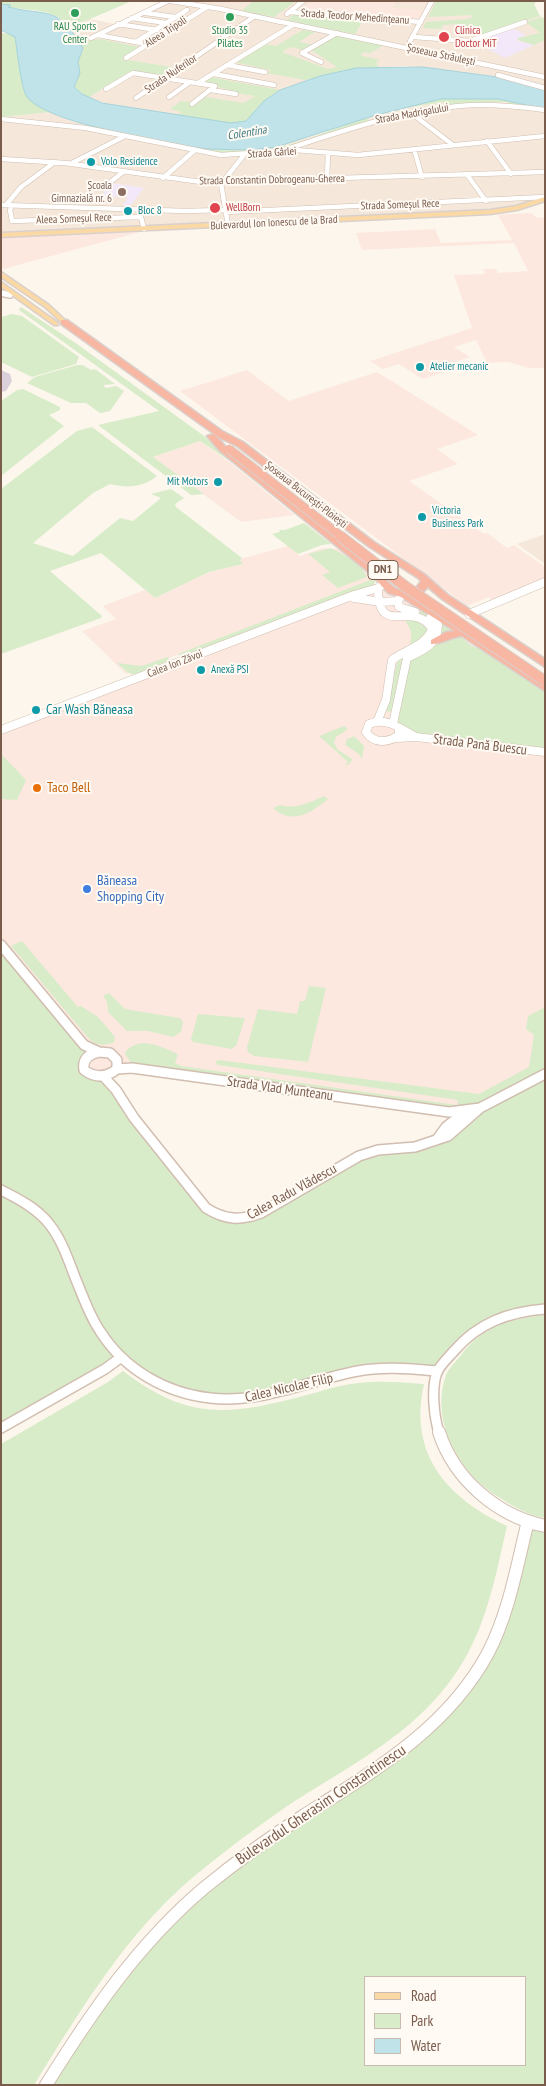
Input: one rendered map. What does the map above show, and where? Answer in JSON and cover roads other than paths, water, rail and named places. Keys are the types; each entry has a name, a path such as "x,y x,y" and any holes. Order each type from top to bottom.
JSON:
{"highway":[{"name":"Șoseaua București-Ploiești","path":"60,323 233,448 414,584 545,672"},
{"name":"DN1","path":"215,435 247,449 371,544 416,573 469,614 545,664"},
{"name":"DN1","path":"215,435 223,449 345,548 382,584 402,597 428,608 545,688"},
{"name":"Șoseaua București-Ploiești","path":"233,448 406,588 545,681"},
{"name":"DN1","path":"382,584 388,575 394,572 416,573"},
{"name":"DN1","path":"402,597 421,590 425,586 426,581"},
{"path":"434,642 445,635 463,633"}],"main road":[{"name":"Bulevardul Ion Ionescu de la Brad","path":"1,235 490,212 521,207 545,198"},
{"name":"Șoseaua București-Ploiești","path":"1,274 47,306 60,323"},
{"name":"Șoseaua București-Ploiești","path":"1,279 60,323"},
{"name":"Șoseaua București-Ploiești","path":"1,284 60,323"},
{"name":"Șoseaua București-Ploiești","path":"1,289 60,323"}],"street":[{"name":"Șoseaua Străulești","path":"170,1 255,16 389,44 410,43 545,76"},
{"path":"91,38 170,1"},
{"path":"268,19 284,18 303,1"},
{"path":"410,43 432,1"},
{"name":"Aleea Tripoli","path":"126,58 207,7"},
{"path":"136,42 186,10"},
{"path":"158,14 164,11"},
{"name":"Strada Teodor Mehedințeanu","path":"289,12 421,23"},
{"path":"145,13 188,19"},
{"name":"Strada Nuferilor","path":"136,98 255,16"},
{"path":"132,18 178,25"},
{"name":"Șoseaua Străulești","path":"277,21 284,18 303,26"},
{"path":"389,44 470,41 525,22"},
{"path":"118,24 167,32"},
{"path":"198,83 293,25"},
{"path":"131,31 136,27"},
{"path":"321,62 302,53 337,33"},
{"path":"97,35 147,45"},
{"path":"119,38 125,35"},
{"path":"227,66 266,72"},
{"path":"106,89 133,73 216,86 192,104"},
{"path":"214,74 274,85"},
{"path":"498,75 545,88"},
{"path":"169,97 190,82"},
{"path":"211,90 236,94"},
{"path":"204,95 226,99"},
{"name":"Strada Madrigalului","path":"283,151 364,123 411,113 484,105 521,106 545,110"},
{"path":"411,113 453,145"},
{"name":"Strada Gârlei","path":"1,120 86,128 215,154 283,151 358,154 545,136"},
{"path":"70,164 125,136"},
{"path":"487,142 510,174"},
{"path":"414,149 422,177"},
{"path":"163,178 194,151"},
{"path":"327,179 328,153"},
{"path":"228,225 222,182 244,154"},
{"name":"Strada Constantin Dobrogeanu-Gherea","path":"1,158 55,162 163,178 222,182 468,176 545,172"},
{"path":"6,205 21,187 55,162"},
{"path":"108,184 123,172"},
{"path":"468,176 486,201"},
{"name":"Strada Someșul Rece","path":"6,205 226,211 545,198"},
{"path":"508,200 521,207"},
{"name":"Aleea Someșul Rece","path":"6,205 10,210 12,221 141,216 144,228"},
{"path":"1,294 10,295"},
{"path":"469,614 545,582"},
{"path":"382,584 377,602 387,616 416,616 429,623 432,630 425,641 400,653 392,660 391,674 382,712 376,722 396,726"},
{"name":"Calea Ion Zăvoi","path":"1,730 382,584"},
{"path":"396,738 399,735 396,726 407,658 434,642 439,632 436,623 422,614 399,608 402,597"},
{"name":"Calea Ion Zăvoi","path":"348,598 361,598 377,602 402,597"},
{"name":"Strada Pană Buescu","path":"376,722 366,729 366,732 370,738 385,741 396,738 416,738 545,752"},
{"name":"Strada Pană Buescu","path":"396,726 416,738"},
{"path":"1,945 84,1046 87,1058"},
{"path":"84,1046 99,1052 110,1053 116,1057 116,1068 104,1077 94,1076 86,1072 83,1065 87,1058 99,1052"},
{"name":"Strada Vlad Munteanu","path":"116,1068 132,1068 427,1110"},
{"name":"Calea Radu Vlădescu","path":"116,1068 116,1090"},
{"name":"Calea Radu Vlădescu","path":"104,1077 116,1090 134,1118 206,1208 227,1219 247,1219 359,1156 378,1150 415,1147 436,1140 456,1130 480,1108 545,1074"},
{"name":"Calea Radu Vlădescu","path":"436,1140 453,1115 480,1108"},
{"path":"427,1110 453,1115 456,1130"},
{"path":"427,1110 444,1121 446,1127"},
{"name":"Calea Nicolae Filip","path":"1,1190 28,1205 50,1224 68,1258 93,1320 109,1345 120,1358 142,1375 165,1386 197,1396 245,1399 369,1370 395,1368 438,1372"},
{"path":"545,1309 518,1311 495,1318 477,1328 460,1342 438,1372 434,1406 436,1422 449,1458 460,1474 474,1488 510,1513 545,1526"},
{"path":"1,1428 105,1369 120,1358"},
{"name":"Bulevardul Gherasim Constantinescu","path":"46,2085 80,2030 121,1974 151,1938 192,1899 238,1861 290,1823 391,1759 425,1734 447,1713 470,1684 498,1632 528,1521"}],"water":[{"name":"Colentina","path":"1,4 51,15 66,24 83,48 78,62 80,73 74,87 82,94 102,103 231,123 246,121 264,101 280,90 320,76 356,68 423,67 512,79 545,89 545,109 498,99 441,99 376,115 276,147 251,150 208,149 154,140 79,123 39,107 27,97 21,78 15,37 1,30"}],"place":[{"name":"RAU Sports Center","path":"75,13"},
{"name":"Studio 35 Pilates","path":"230,17"},
{"name":"Clinica Doctor MiT","path":"444,37"},
{"name":"Volo Residence","path":"91,162"},
{"name":"Școala Gimnazială nr. 6","path":"122,192"},
{"name":"WellBorn","path":"215,208"},
{"name":"Bloc 8","path":"128,211"},
{"name":"Atelier mecanic","path":"420,367"},
{"name":"Mit Motors","path":"218,482"},
{"name":"Victoria Business Park","path":"422,517"},
{"name":"Anexă PSI","path":"201,670"},
{"name":"Car Wash Băneasa","path":"36,710"},
{"name":"Taco Bell","path":"37,788"},
{"name":"Băneasa Shopping City","path":"87,889"}]}
